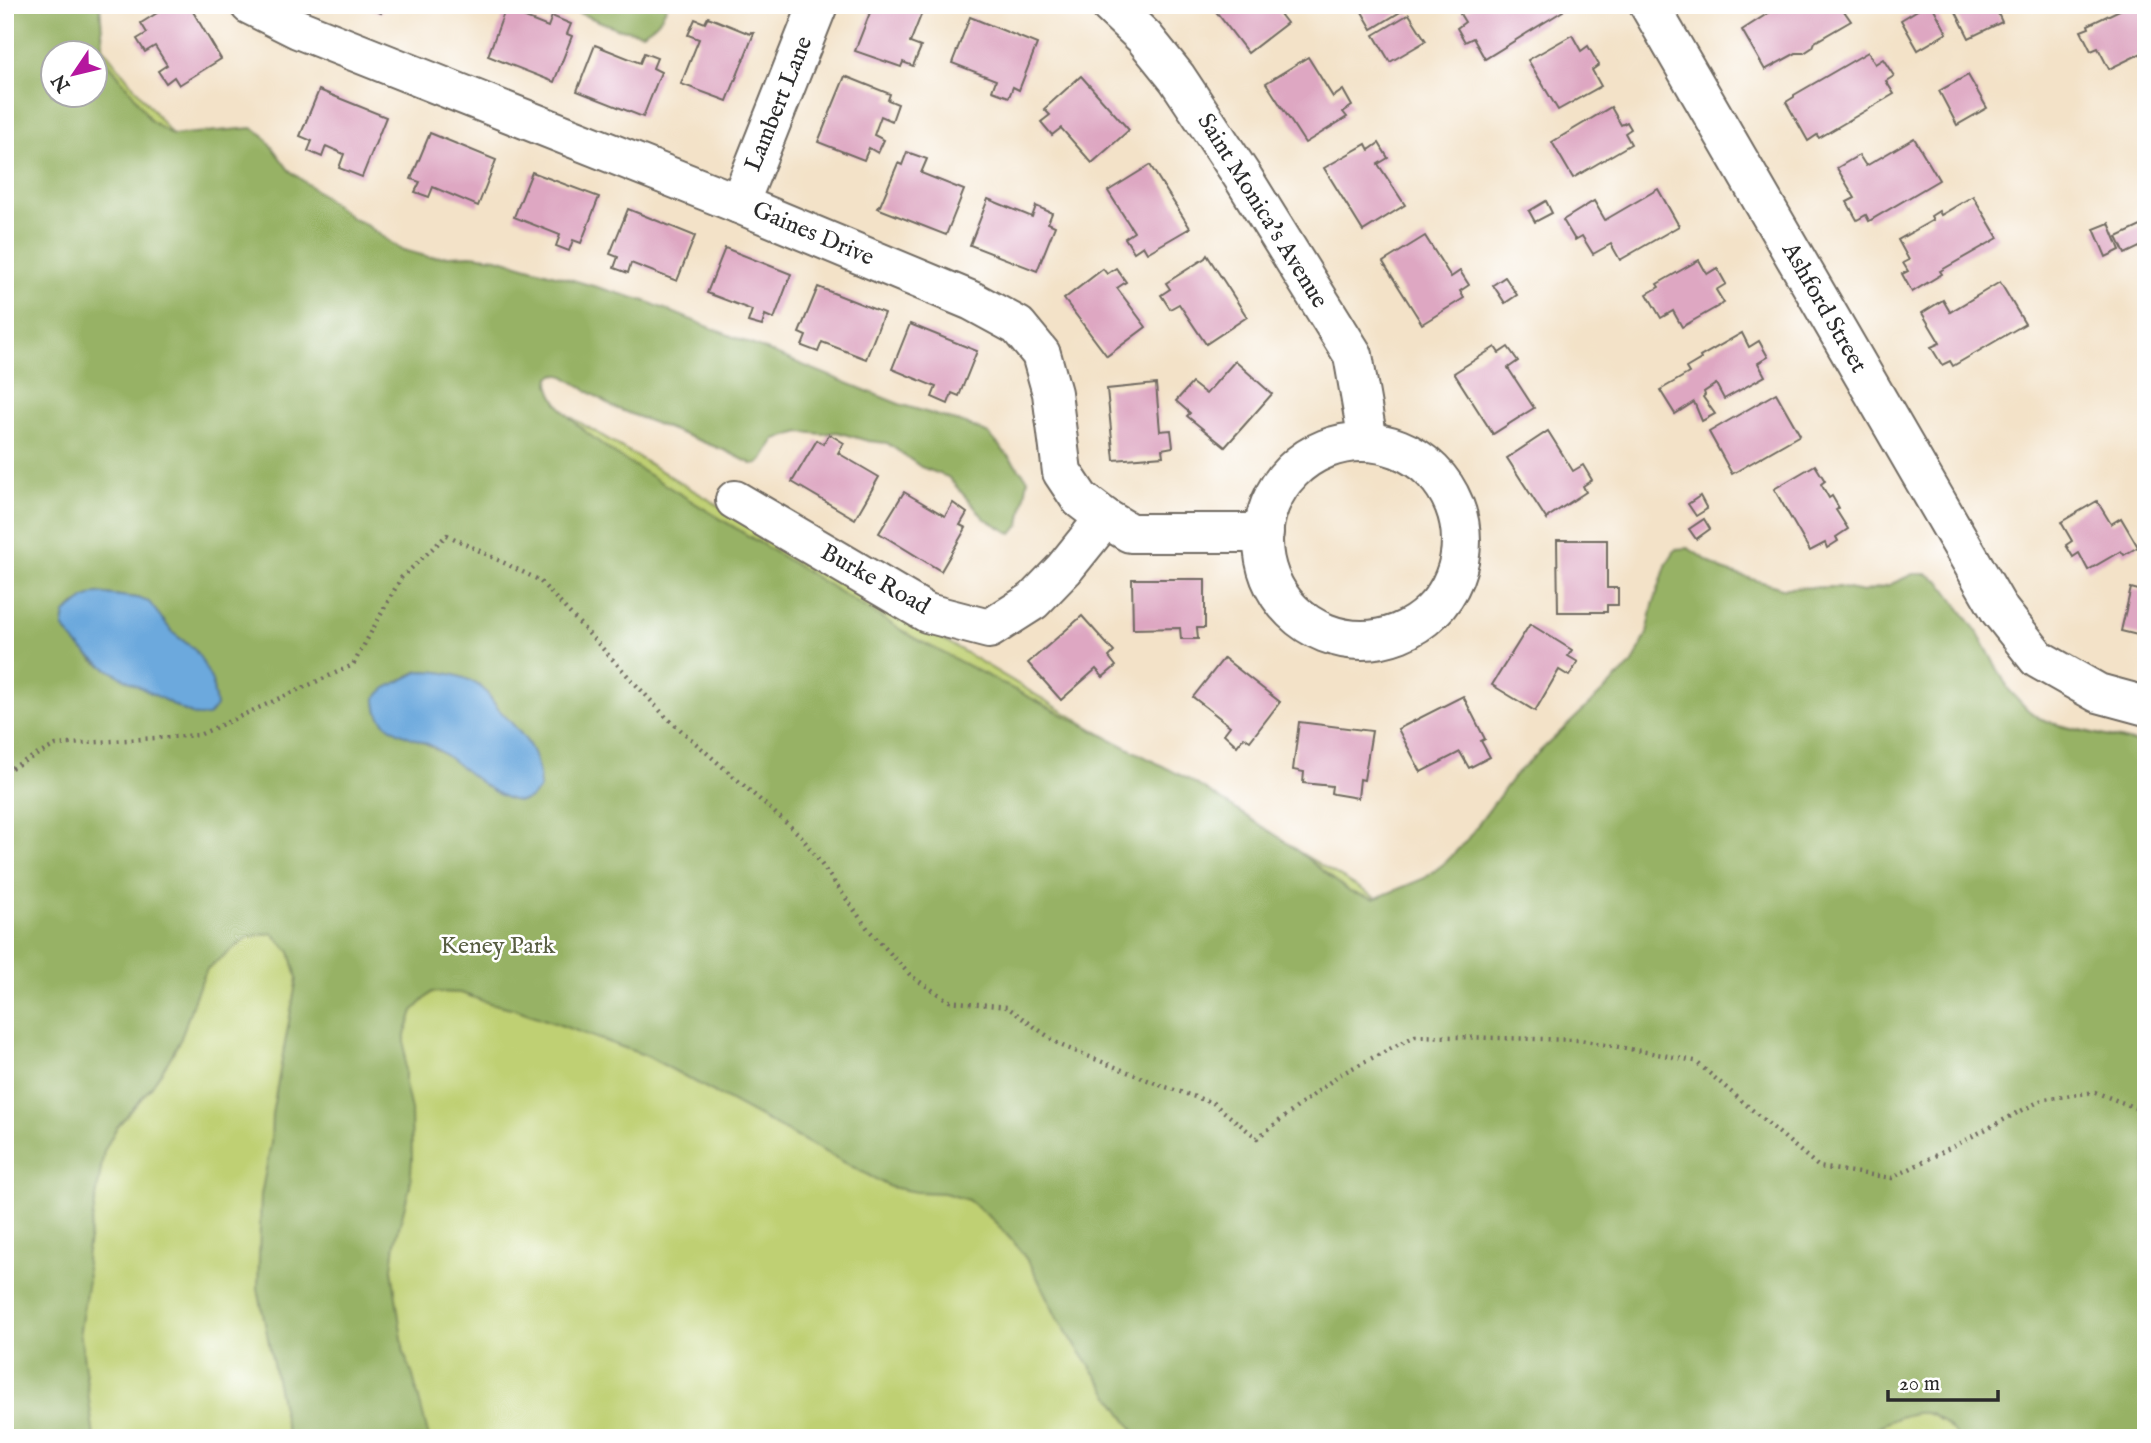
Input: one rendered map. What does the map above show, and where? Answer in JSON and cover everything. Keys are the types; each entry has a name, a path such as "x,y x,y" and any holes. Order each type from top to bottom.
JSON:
{"street":[{"name":"Gaines Drive","path":"250,5 298,29 740,204 972,301 1018,326 1041,354 1052,393 1062,472 1080,499 1105,519 1130,533 1264,533"},
{"name":"Lambert Lane","path":"740,204 818,5"},
{"name":"Saint Monica's Avenue","path":"1110,5 1144,37 1177,78 1242,176 1353,355 1368,441"},
{"name":"Ashford Street","path":"1649,5 2000,611 2038,659 2098,692 2146,706"},
{"path":"1368,441 1402,449 1431,468 1451,496 1462,529 1460,564 1446,596 1423,621 1392,636 1358,640 1324,633 1295,614 1273,586 1264,553 1264,533 1265,518 1275,492 1292,470 1314,453 1340,443 1368,441"},
{"name":"Burke Road","path":"735,500 927,612 989,629 1033,601 1064,569 1105,519"}],"path":[{"path":"5,771 56,746 200,735 353,665 401,578 447,535 539,580 666,717 801,836 867,929 911,976 949,1000 1006,1007 1060,1045 1213,1103 1257,1138 1339,1074 1415,1036 1580,1040 1695,1061 1819,1167 1892,1178 2043,1099 2095,1092 2146,1112"}],"green space":[{"name":"Keney Park","path":"5,5 69,5 95,38 38,38 38,108 108,108 108,54 245,226 445,342 1388,905 1765,658 2146,745 2146,1438 5,1438"},
{"name":"Keney Park","path":"5,5 100,5 103,38 38,38 38,108 108,108 108,62 150,120 172,135 252,128 263,135 289,170 353,219 365,224 400,249 429,257 470,255 497,258 645,301 899,404 969,425 989,434 1028,479 1020,524 1012,534 984,518 948,477 921,467 887,443 868,441 837,432 801,432 775,439 763,459 758,464 752,464 726,451 613,407 564,376 556,374 550,377 549,384 567,415 615,454 916,639 1190,780 1282,839 1350,892 1374,899 1425,878 1446,862 1465,842 1515,775 1633,663 1647,634 1667,563 1676,549 1688,548 1722,570 1782,588 1838,587 1863,592 1889,585 1913,574 1927,574 1940,581 1978,633 2009,690 2028,710 2039,718 2064,727 2146,745 2146,1438 1959,1438 1937,1418 1921,1413 1902,1416 1857,1438 1139,1438 1057,1318 1032,1267 993,1220 968,1200 944,1193 890,1187 647,1056 515,1009 461,993 432,992 413,1011 405,1035 405,1084 411,1110 412,1159 410,1186 395,1243 392,1269 404,1353 413,1376 429,1438 288,1438 258,1289 261,1195 271,1143 272,1114 297,978 290,952 272,933 248,937 207,969 181,1038 169,1060 152,1086 117,1127 104,1151 86,1257 88,1280 80,1330 94,1438 5,1438","holes":["97,593 149,602 173,633 194,649 212,681 216,705 208,716 196,716 183,710 94,661 63,626 65,614 74,605","419,671 460,677 482,688 530,746 537,764 540,788 507,798 442,753 383,720 397,682"]},
{"path":"559,5 667,5 658,22 642,33 616,28"}],"water":[{"path":"97,593 149,602 173,633 194,649 212,681 216,706 208,716 196,716 134,684 100,664 73,640 63,626 65,613 85,598"},
{"path":"420,671 460,677 485,691 518,730 534,754 540,788 533,795 525,800 508,799 432,746 389,727 384,722 377,710 376,697 386,688"}],"building":[{"path":"170,5 189,5 221,59 179,85 174,77 166,83 158,71 167,65 155,46 145,52 137,39 147,33 141,23"},
{"path":"361,5 384,5 381,13"},
{"path":"873,5 925,5 910,43 921,47 913,66 903,62 901,67 855,51"},
{"path":"1211,5 1273,5 1287,23 1248,53"},
{"path":"1358,5 1403,5 1405,9 1372,29"},
{"path":"1476,5 1560,5 1563,11 1485,59 1473,38 1465,42 1457,28 1465,22 1460,14"},
{"path":"1781,5 1853,5 1844,11 1851,21 1815,42 1813,47 1804,53 1796,53 1765,70 1742,30"},
{"path":"1926,5 1932,5 1947,33 1918,50 1901,20"},
{"path":"1960,5 1994,5 2002,22 1969,38 1954,8"},
{"path":"2130,5 2146,5 2146,51 2109,69 2098,48 2091,51 2081,31"},
{"path":"505,10 548,27 552,16 571,24 567,34 572,36 554,82 488,56"},
{"path":"1409,14 1426,41 1390,62 1374,35"},
{"path":"708,17 750,34 754,33 727,101 681,84 699,39 688,35 695,19 705,23"},
{"path":"970,17 1037,44 1019,90 1013,87 1009,97 992,91 996,80 952,63"},
{"path":"1572,35 1581,51 1588,46 1599,65 1592,70 1601,86 1558,110 1528,60"},
{"path":"595,45 640,63 644,53 657,58 653,68 661,72 643,117 577,91"},
{"path":"1868,52 1875,64 1883,59 1894,76 1886,81 1894,94 1819,138 1817,135 1808,141 1786,102"},
{"path":"1308,57 1333,97 1343,90 1352,106 1343,112 1347,117 1305,143 1266,83"},
{"path":"1968,75 1987,108 1957,125 1939,91"},
{"path":"845,76 890,94 888,100 898,104 892,121 881,116 874,135 884,140 878,153 869,148 864,160 818,142"},
{"path":"1081,76 1129,130 1092,163 1061,128 1052,135 1041,122 1050,115 1044,109"},
{"path":"319,90 386,117 362,177 339,168 344,154 326,146 322,157 308,151 312,141 300,136"},
{"path":"1611,107 1621,125 1627,122 1631,129 1625,133 1631,144 1573,178 1552,142"},
{"path":"430,133 496,160 478,206 433,187 429,197 415,192 420,182 411,179"},
{"path":"1914,138 1939,180 1869,221 1866,215 1857,220 1847,202 1855,198 1837,168 1859,155 1866,166"},
{"path":"1379,143 1388,158 1378,164 1405,205 1363,231 1324,168 1366,144 1369,150"},
{"path":"907,152 927,159 921,173 964,190 946,235 877,208 898,163 902,165"},
{"path":"1150,165 1190,228 1147,253 1143,246 1134,252 1125,238 1134,232 1108,191"},
{"path":"532,172 599,197 581,243 573,240 569,251 556,246 560,235 514,217"},
{"path":"1658,189 1679,226 1620,260 1611,244 1593,254 1582,236 1575,240 1563,220 1594,201 1605,220"},
{"path":"1973,196 1998,238 1940,271 1942,274 1912,292 1902,274 1908,271 1903,263 1909,260 1898,240 1933,220 1931,216 1939,211 1941,215"},
{"path":"988,199 1032,217 1036,206 1052,213 1048,223 1055,226 1037,271 970,245"},
{"path":"1546,201 1552,213 1535,222 1529,211"},
{"path":"628,209 695,236 677,281 631,263 628,273 614,268 618,257 610,254"},
{"path":"2109,223 2120,250 2106,257 2094,229"},
{"path":"2145,224 2146,244 2125,254 2117,237"},
{"path":"1425,236 1451,277 1460,271 1469,285 1460,291 1464,298 1422,324 1383,262"},
{"path":"725,248 791,274 774,319 765,315 762,326 748,322 752,310 707,293"},
{"path":"1207,255 1247,317 1206,344 1179,304 1170,309 1161,295 1170,289 1166,283"},
{"path":"1699,260 1707,274 1717,268 1726,284 1716,290 1724,303 1682,327 1673,311 1661,318 1647,294 1659,287 1657,284"},
{"path":"1116,268 1126,282 1117,288 1146,327 1107,356 1064,299 1103,269 1107,274"},
{"path":"1505,277 1517,295 1505,303 1493,285"},
{"path":"2000,282 2025,324 1953,366 1950,361 1942,365 1931,347 1940,343 1922,313 1943,300 1950,312"},
{"path":"818,287 884,313 866,359 822,342 818,352 802,346 806,336 799,333"},
{"path":"910,324 977,351 959,396 952,393 948,404 932,397 936,387 892,369"},
{"path":"1742,333 1749,347 1759,341 1768,357 1758,363 1765,376 1724,399 1716,384 1704,392 1703,397 1715,414 1702,421 1694,402 1675,414 1660,390 1689,373 1686,368 1701,359 1700,357"},
{"path":"1495,347 1499,353 1508,347 1518,361 1508,368 1534,408 1493,434 1454,373"},
{"path":"1235,361 1272,394 1225,447 1187,416 1190,413 1176,401 1192,383 1206,394"},
{"path":"1156,384 1160,431 1171,430 1173,447 1162,449 1163,456 1114,460 1107,389"},
{"path":"1776,393 1800,435 1732,474 1709,432"},
{"path":"1548,431 1573,471 1583,465 1592,480 1583,486 1586,492 1547,520 1507,458"},
{"path":"829,434 844,443 838,453 879,477 855,519 792,482 817,440 823,444"},
{"path":"1815,465 1825,481 1821,484 1829,498 1832,496 1839,508 1836,510 1848,529 1836,537 1838,541 1827,548 1825,543 1810,551 1774,489"},
{"path":"904,492 945,516 953,503 967,513 960,525 966,528 941,571 879,533"},
{"path":"1700,496 1707,509 1696,516 1688,504"},
{"path":"2097,501 2111,524 2121,518 2138,547 2124,555 2121,551 2088,570 2079,553 2073,557 2066,545 2072,541 2061,522"},
{"path":"1704,519 1710,529 1696,539 1689,529"},
{"path":"1557,540 1607,540 1607,588 1618,588 1618,605 1607,605 1607,612 1558,612"},
{"path":"1132,579 1205,579 1205,628 1197,628 1198,639 1181,639 1180,628 1133,629"},
{"path":"2131,588 2146,592 2146,637 2121,631"},
{"path":"1082,616 1114,652 1109,657 1116,666 1103,677 1096,669 1061,700 1028,663"},
{"path":"1530,624 1572,650 1568,656 1578,662 1569,676 1559,670 1535,711 1492,685"},
{"path":"1224,658 1280,702 1250,741 1244,737 1237,746 1224,734 1230,726 1193,697"},
{"path":"1463,696 1485,739 1481,741 1490,757 1469,768 1460,752 1421,772 1398,729"},
{"path":"1299,722 1372,731 1364,780 1360,779 1358,798 1331,793 1332,786 1303,783 1304,772 1293,770"}]}
